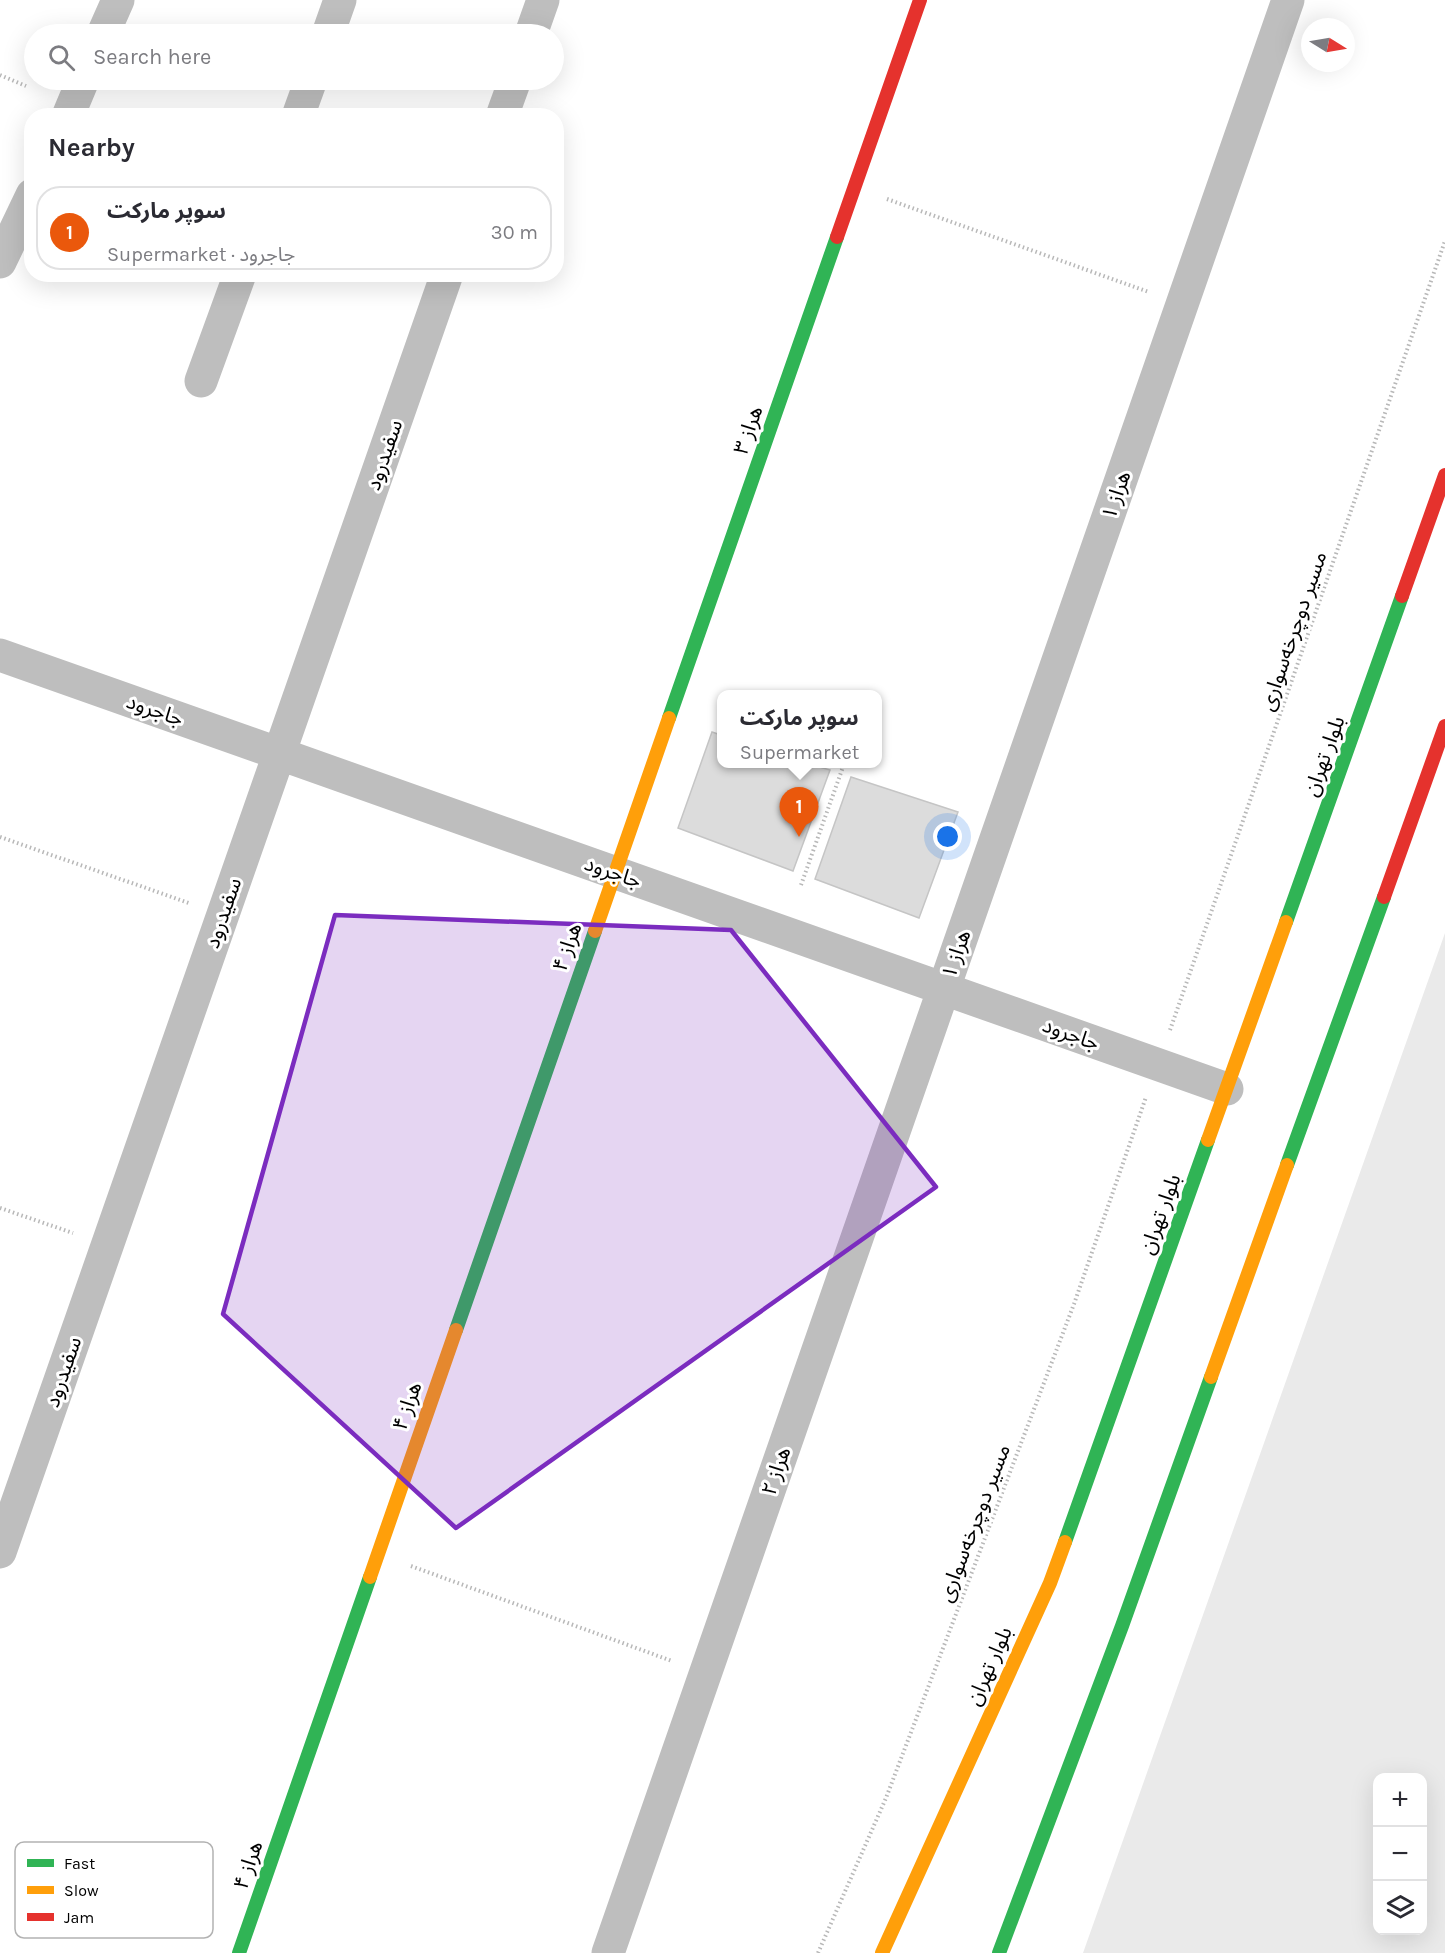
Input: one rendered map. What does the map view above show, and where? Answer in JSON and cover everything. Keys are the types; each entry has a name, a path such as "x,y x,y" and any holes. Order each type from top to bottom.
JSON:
{"main road":[{"name":"هراز ۳","path":"616,873 920,0"},
{"name":"بلوار تهران","path":"882,1953 1050,1583 1445,475"},
{"path":"999,1953 1122,1626 1445,726"},
{"name":"هراز ۴","path":"239,1953 616,873"}],"street":[{"path":"107,24 118,0"},
{"path":"332,24 340,0"},
{"path":"535,24 543,0"},
{"name":"هراز ۱","path":"944,989 1288,0"},
{"path":"71,108 79,90"},
{"path":"301,108 307,90"},
{"path":"505,108 511,90"},
{"path":"0,262 24,212"},
{"path":"201,381 237,282"},
{"name":"سفیدرود","path":"0,1552 444,282"},
{"name":"جاجرود","path":"0,655 1227,1089"},
{"name":"هراز ۲","path":"608,1953 944,989"}],"path":[{"path":"0,75 24,85"},
{"path":"881,197 1156,294"},
{"name":"مسیر دوچرخه‌سواری","path":"1170,1030 1445,241"},
{"path":"801,885 843,768"},
{"path":"0,837 191,903"},
{"name":"مسیر دوچرخه‌سواری","path":"818,1953 894,1776 1074,1304 1145,1099"},
{"path":"0,1209 76,1234"},
{"path":"405,1564 679,1664"}],"highlighted area":[{"path":"335,915 731,930 936,1187 456,1528 223,1314"}],"shaded area":[{"path":"1445,933 1445,1953 1083,1953"}],"building":[{"path":"712,732 717,734 717,768 823,768 830,770 793,871 678,828"},
{"path":"851,777 958,812 919,918 815,879"}],"traffic: fast":[{"path":"669,718 837,237"},
{"path":"1286,922 1402,596"},
{"path":"1287,1165 1384,897"},
{"path":"456,1330 595,931"},
{"path":"1065,1542 1208,1140"},
{"path":"999,1953 1122,1626 1211,1377"},
{"path":"239,1953 370,1577"}],"traffic: slow":[{"path":"595,931 669,718"},
{"path":"1208,1140 1286,922"},
{"path":"1211,1377 1287,1165"},
{"path":"370,1577 456,1330"},
{"path":"882,1953 1050,1583 1065,1542"}],"traffic: jam":[{"path":"837,237 920,0"},
{"path":"1402,596 1445,475"},
{"path":"1384,897 1445,726"}],"place":[{"name":"سوپر مارکت","path":"799,837"}]}
